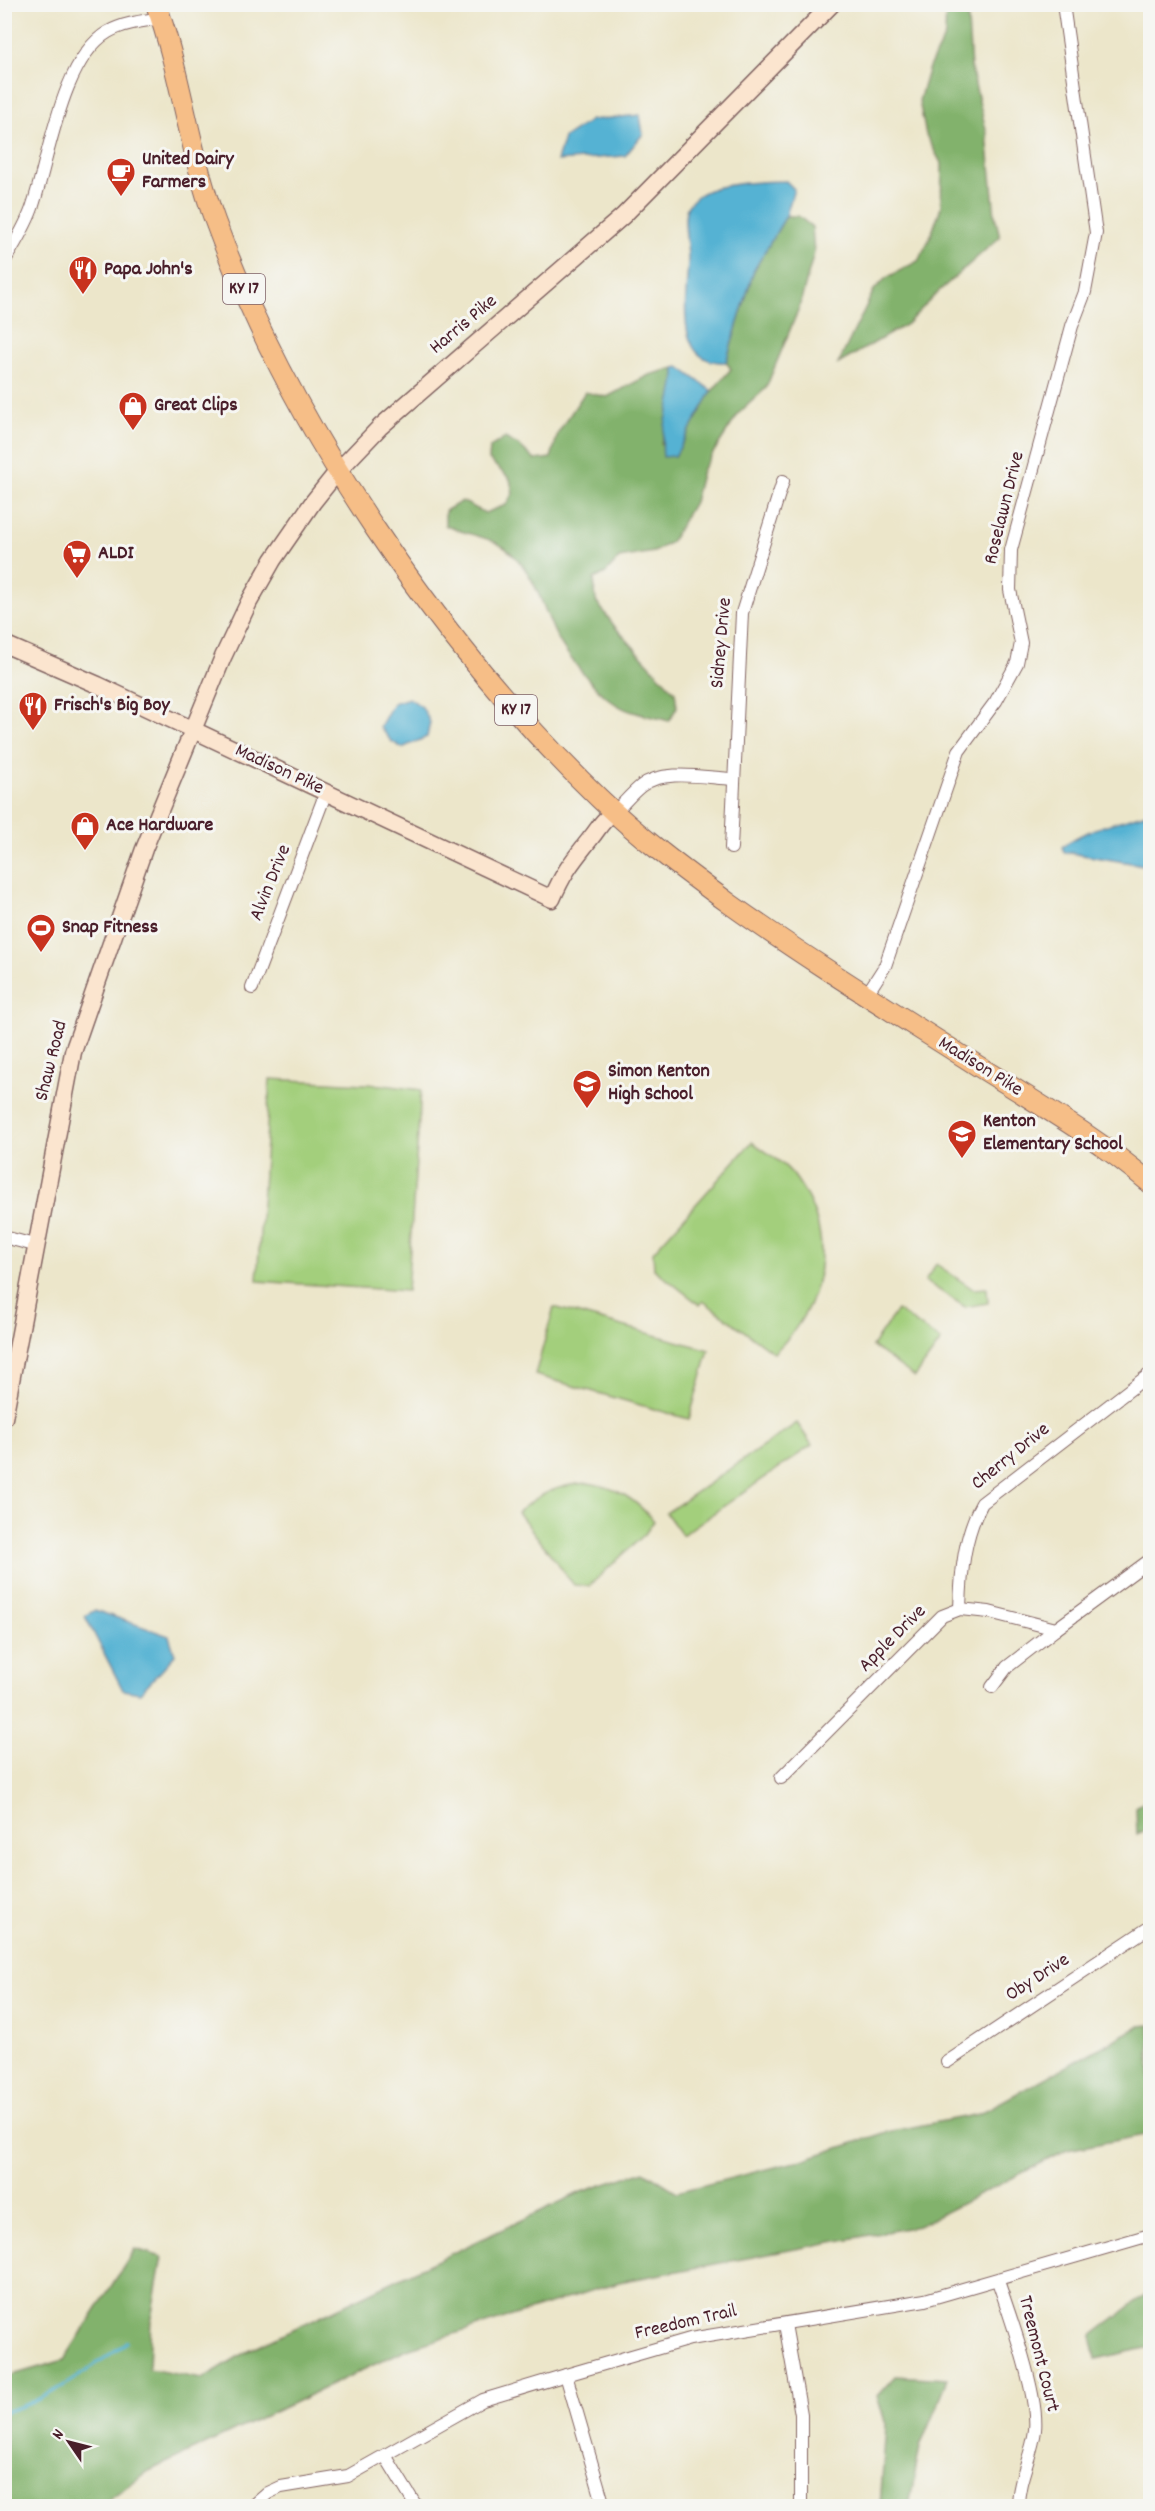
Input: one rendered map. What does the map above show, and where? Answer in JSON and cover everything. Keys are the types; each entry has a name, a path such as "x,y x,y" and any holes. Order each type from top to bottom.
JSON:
{"main road":[{"name":"Harris Pike","path":"194,729 223,657 249,602 273,560 337,472 411,398 623,216 832,4"},
{"name":"KY 17","path":"159,9 200,175 220,233 265,336 337,472 448,628 529,725 615,812 731,904 867,994"},
{"name":"Madison Pike","path":"4,644 194,729 552,899 563,872 591,838 600,822 615,812"},
{"name":"Shaw Road","path":"4,1418 73,1052 144,849 194,729"},
{"name":"Madison Pike","path":"867,994 1073,1125 1150,1183"}],"street":[{"name":"Roselawn Drive","path":"867,994 885,966 959,751 1010,678 1020,652 1008,577 1011,550 1072,326 1085,292 1096,233 1063,4"},
{"path":"4,262 33,207 56,121 72,77 89,50 108,32 159,9"},
{"name":"Sidney Drive","path":"731,848 742,613 783,481"},
{"path":"615,812 642,785 653,779 667,776 733,779"},
{"name":"Alvin Drive","path":"252,988 326,792"},
{"path":"4,1238 38,1246"},
{"name":"Cherry Drive","path":"960,1609 961,1578 970,1528 982,1503 1150,1374"},
{"path":"992,1687 1007,1667 1150,1560"},
{"path":"960,1609 989,1612 1056,1629"},
{"name":"Apple Drive","path":"781,1778 942,1616 960,1609"},
{"name":"Oby Drive","path":"947,2062 1150,1926"},
{"name":"Freedom Trail","path":"253,2506 268,2493 281,2487 348,2476 386,2457 483,2400 566,2374 690,2339 925,2300 998,2281 1150,2235"},
{"name":"Treemont Court","path":"998,2281 1011,2319 1035,2414 1035,2430 1018,2492 1018,2506"},
{"path":"785,2324 801,2414 801,2506"},
{"path":"566,2374 604,2506"},
{"path":"386,2457 416,2506"}],"green space":[{"path":"946,5 967,5 971,68 987,134 995,216 1000,237 938,292 907,324 838,364 874,290 886,278 918,261 930,238 941,207 942,165 926,135 919,101 929,67 945,36"},
{"path":"786,216 798,216 812,227 814,253 799,308 766,388 739,413 702,470 694,502 671,542 654,552 619,558 606,573 594,579 596,601 615,627 675,692 677,707 669,721 636,713 615,704 582,672 556,634 530,577 519,561 504,547 488,539 445,525 445,511 462,501 485,513 506,505 513,493 510,479 489,460 490,447 505,438 520,446 535,460 551,458 558,433 585,392 607,397 649,375 675,368 676,386 661,444 675,456 712,391 731,369 726,362 754,270"},
{"path":"270,1079 383,1085 421,1090 407,1291 257,1281"},
{"path":"752,1142 782,1164 797,1180 810,1202 818,1225 821,1248 820,1271 814,1293 791,1334 774,1353 703,1301 700,1305 654,1269 653,1252"},
{"path":"936,1264 973,1289 987,1288 988,1303 965,1307 925,1281"},
{"path":"554,1307 709,1350 689,1419 535,1375"},
{"path":"897,1310 941,1341 915,1377 872,1346"},
{"path":"797,1423 812,1445 682,1535 666,1513"},
{"path":"588,1483 625,1495 654,1521 645,1534 589,1586 574,1585 518,1512 550,1491"},
{"path":"1150,1798 1150,1827 1137,1834 1136,1807"},
{"path":"1150,2025 1150,2134 1067,2150 918,2226 619,2282 407,2349 149,2471 99,2506 5,2506 5,2377 64,2360 135,2249 162,2257 151,2318 149,2369 202,2379 249,2350 581,2192 644,2171 677,2192 799,2161 887,2132 979,2114 1140,2026"},
{"path":"1150,2291 1150,2347 1096,2359 1091,2336"},
{"path":"895,2376 948,2379 920,2447 909,2506 880,2506 886,2425 877,2396"}],"water":[{"path":"640,115 643,134 625,156 557,161 564,138 591,120"},
{"path":"786,181 794,189 786,216 754,270 726,362 709,360 697,352 690,340 686,324 688,258 685,219 687,208 699,195 718,187"},
{"path":"679,367 712,391 675,456 663,457 663,434 673,391 675,368"},
{"path":"409,698 422,707 430,722 427,737 402,748 391,741 380,727 393,703"},
{"path":"1150,812 1150,866 1064,852 1062,847 1071,840 1104,826"},
{"path":"95,1610 169,1636 175,1655 140,1693 123,1690 85,1616"}],"waterway":[{"path":"4,2412 53,2392 127,2342"}],"place":[{"name":"United Dairy Farmers","path":"121,198"},
{"name":"Papa John's","path":"83,296"},
{"name":"Great Clips","path":"133,432"},
{"name":"ALDI","path":"77,580"},
{"name":"Frisch's Big Boy","path":"33,732"},
{"name":"Ace Hardware","path":"85,852"},
{"name":"Snap Fitness","path":"41,954"},
{"name":"Simon Kenton High School","path":"587,1110"},
{"name":"Kenton Elementary School","path":"962,1160"}]}
